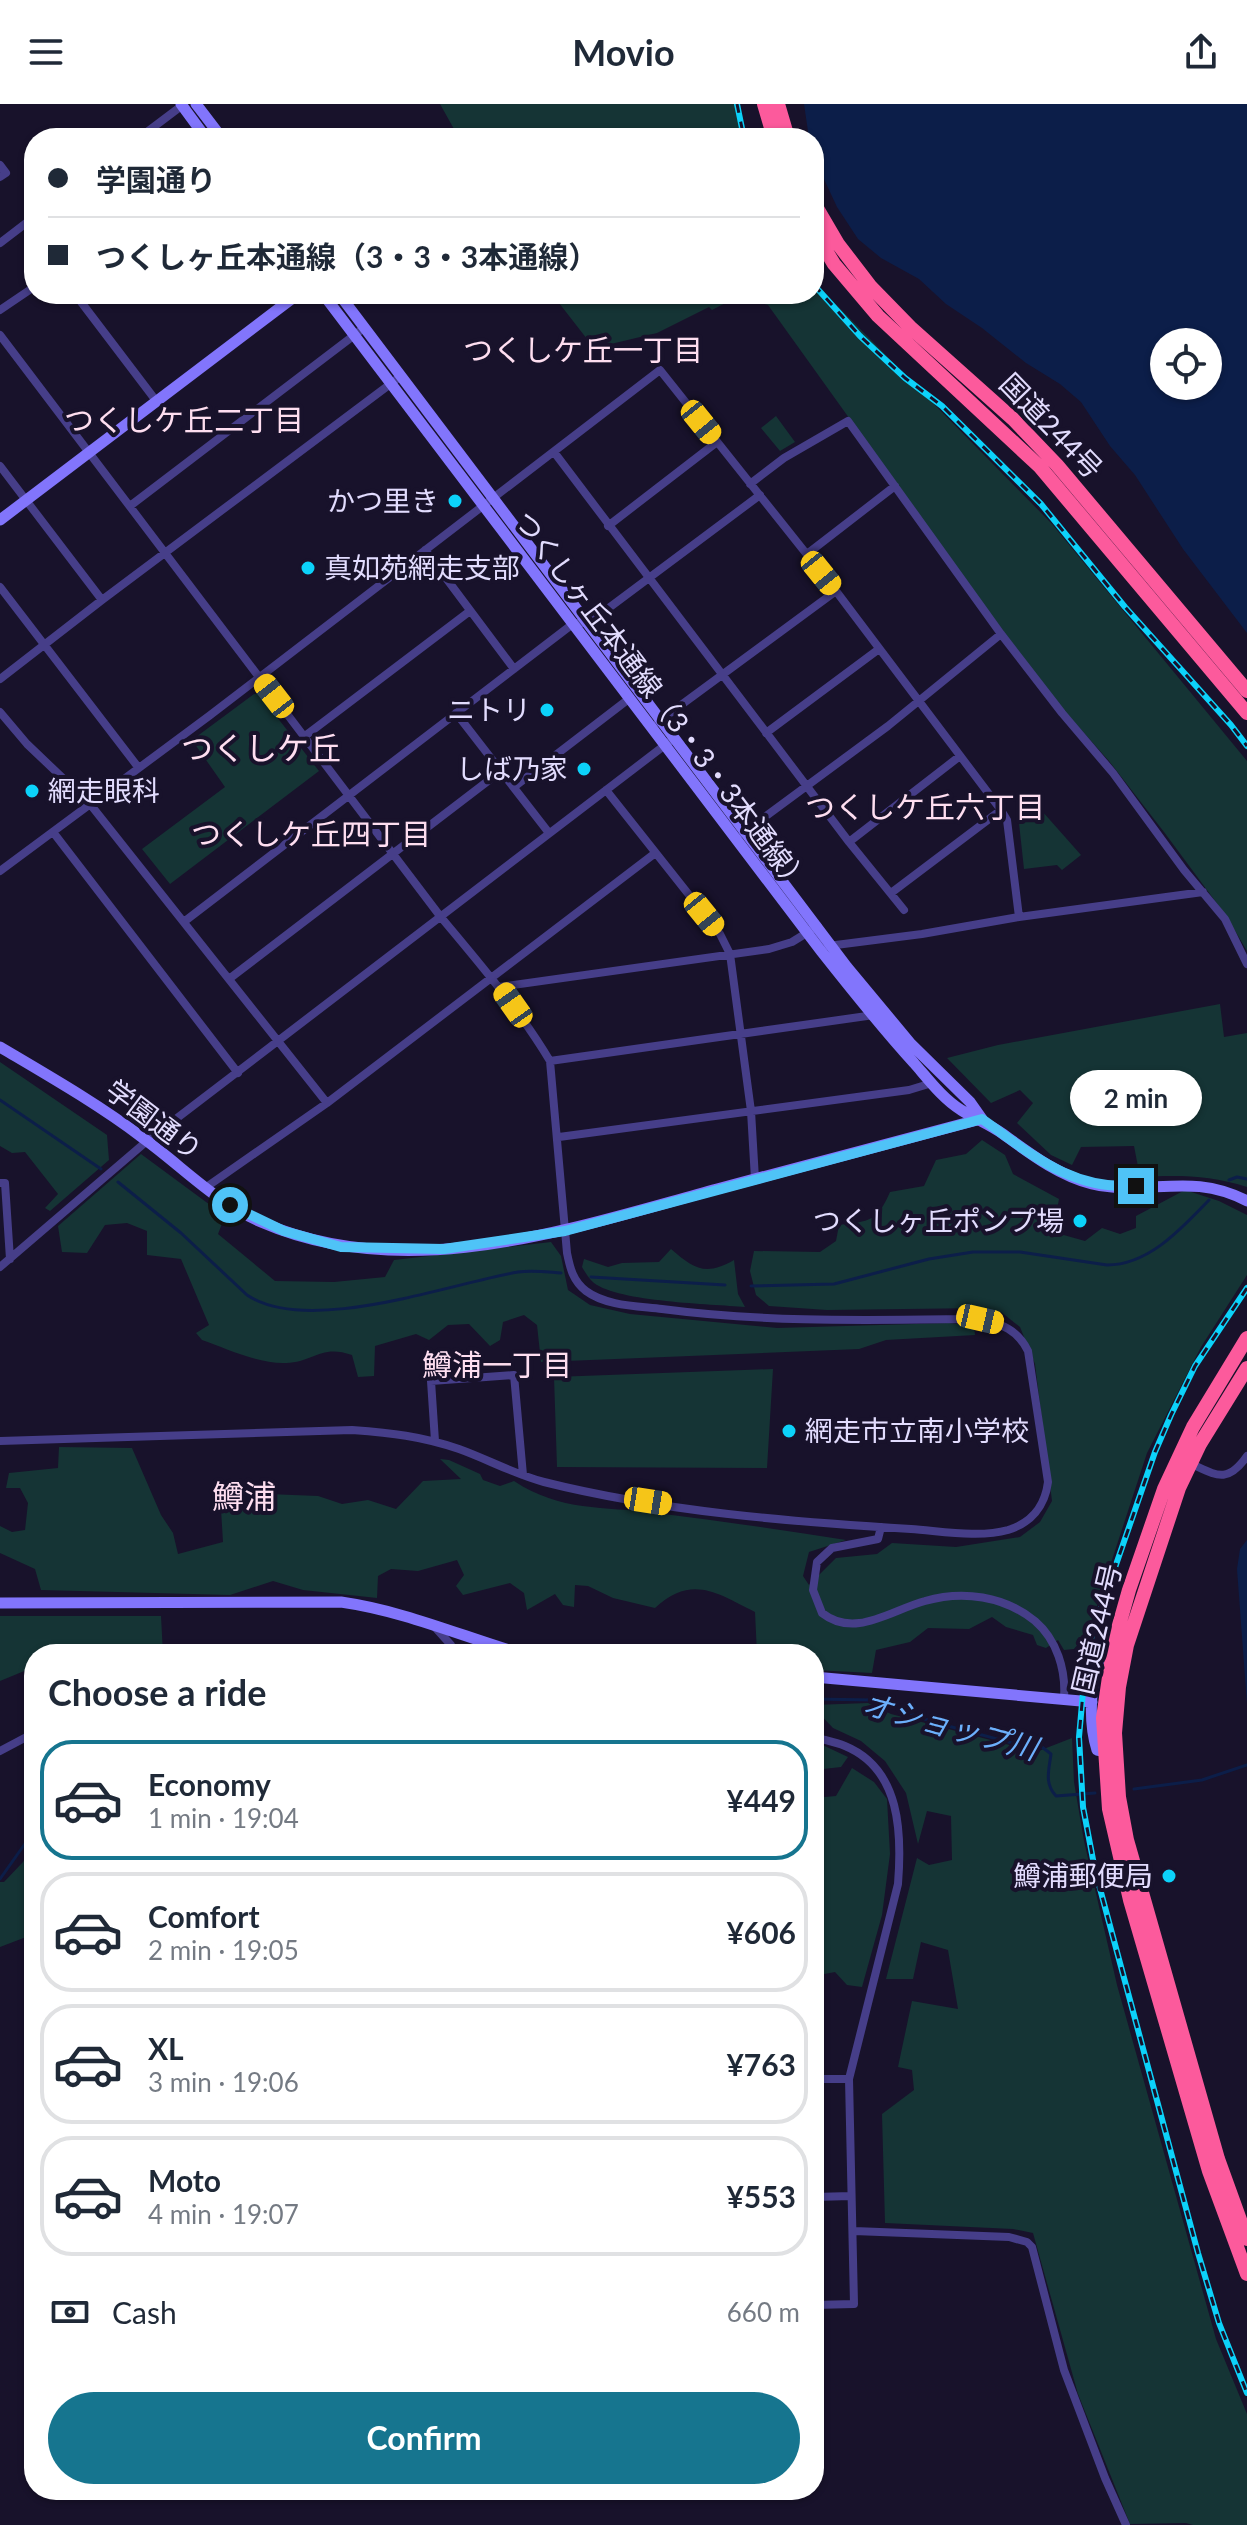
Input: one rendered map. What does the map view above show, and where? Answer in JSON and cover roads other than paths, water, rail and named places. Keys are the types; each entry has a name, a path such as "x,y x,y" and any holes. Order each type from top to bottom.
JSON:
{"highway":[{"path":"764,104 771,128"},
{"path":"778,104 785,128"},
{"name":"国道244号","path":"824,220 871,287 1057,465 1247,691"},
{"name":"国道244号","path":"824,248 878,316 1040,467 1247,713"},
{"name":"国道244号","path":"1247,1338 1209,1397 1121,1644 1110,1753 1109,1809 1130,1900 1209,2171 1247,2274"},
{"name":"国道244号","path":"1184,1461 1200,1444 1247,1368"},
{"name":"国道244号","path":"1110,1753 1127,1840 1214,2145 1247,2239"}],"street":[{"path":"196,104 214,128"},
{"path":"152,128 182,105 199,128"},
{"path":"0,165 6,173 0,177"},
{"path":"0,243 24,225"},
{"path":"0,310 24,294"},
{"path":"83,304 157,402"},
{"path":"0,520 285,304"},
{"name":"つくしヶ丘本通線（3・3・3本通線）","path":"333,304 360,330"},
{"name":"つくしヶ丘本通線（3・3・3本通線）","path":"345,304 360,330 574,623 630,698 656,724"},
{"path":"130,506 360,330"},
{"path":"0,335 440,916 499,987 550,1061 565,1231 573,1276 586,1291 605,1300 717,1316 814,1321 980,1319 1001,1323 1022,1339 1028,1351 1048,1482 1046,1498 1030,1520 989,1533 799,1521 592,1492 541,1481 435,1441 397,1432 352,1430 0,1441"},
{"path":"0,871 660,370 836,591 1001,810 1007,820 1019,917"},
{"path":"0,679 396,379"},
{"path":"750,484 784,458 848,421 1001,634 1225,919 1247,964"},
{"path":"608,526 717,442"},
{"path":"554,452 849,842 904,910"},
{"path":"0,466 102,600"},
{"path":"807,554 895,486"},
{"path":"185,921 574,623 589,623 760,495"},
{"name":"つくしヶ丘本通線（3・3・3本通線）","path":"488,502 589,623 656,724 876,1013 932,1083 961,1110 982,1119 1050,1168 1072,1178 1096,1185 1120,1187 1205,1185 1247,1201"},
{"path":"425,550 514,669"},
{"path":"0,587 138,767"},
{"path":"656,724 836,591"},
{"path":"305,736 470,611"},
{"path":"741,834 918,702 1001,634"},
{"path":"766,733 879,649"},
{"path":"514,787 630,698"},
{"path":"0,712 16,733 90,804 327,1103"},
{"path":"456,713 549,833"},
{"path":"0,1267 147,1141 670,742"},
{"path":"849,842 960,756"},
{"path":"229,979 501,771"},
{"path":"606,790 720,934 730,954 751,1111 755,1179"},
{"path":"891,893 1001,810"},
{"path":"53,832 238,1073"},
{"path":"205,1188 327,1103 654,854"},
{"path":"826,948 1203,892"},
{"path":"499,987 781,947 813,930"},
{"path":"550,1061 876,1013"},
{"name":"つくしヶ丘本通線（3・3・3本通線）","path":"876,1013 970,1102 982,1119"},
{"name":"学園通り","path":"0,1047 63,1084 147,1141 205,1188 258,1220 313,1241 341,1247 444,1249 565,1231 982,1119"},
{"path":"559,1137 909,1090 932,1083"},
{"path":"0,1183 5,1183 10,1259"},
{"path":"435,1441 431,1381 514,1375 523,1475"},
{"path":"1184,1461 1221,1476 1230,1475 1238,1469 1247,1456"},
{"path":"881,1527 878,1539 832,1548 817,1562 813,1590 822,1613 836,1622 855,1624 942,1597 981,1597 1004,1602 1040,1625 1054,1645 1062,1671 1064,1698"},
{"path":"0,1603 341,1602 375,1607 493,1644"},
{"path":"431,1623 450,1644"},
{"path":"1110,1753 1097,1750 1093,1739 1092,1702 1101,1654 1107,1645 1121,1644"},
{"path":"824,1678 1092,1702"},
{"path":"0,1751 24,1738"},
{"path":"824,1740 847,1747 874,1767 885,1782 900,1824 901,1856 898,1884 849,2079 854,2304 824,2305"},
{"path":"824,2079 849,2079"},
{"path":"824,2197 851,2196"},
{"path":"854,2231 1009,2237 1027,2242 1032,2247 1064,2370 1126,2525"}],"water":[{"path":"804,104 1247,104 1247,633 1183,549 1135,475 1110,446 1081,402 946,304 919,279 881,258 858,239 837,207 824,179 824,128 808,128"},
{"path":"1247,1540 1247,1704 1237,1569 1240,1549"}],"waterway":[{"path":"0,1100 101,1169"},
{"path":"1229,1180 1237,1177 1247,1179"},
{"path":"118,1182 181,1233 247,1295 273,1306 305,1310 341,1309 518,1272 561,1273"},
{"path":"751,1286 834,1284 929,1259 973,1252 1020,1252 1107,1265 1122,1263 1137,1259 1164,1243 1209,1200"},
{"path":"591,1277 725,1285"},
{"name":"オショップ川","path":"824,1699 873,1700 933,1722 1020,1745 1042,1747 1051,1754 1049,1781 1056,1796 1095,1793"},
{"name":"オショップ川","path":"1134,1789 1202,1780 1247,1765"},
{"name":"オショップ川","path":"0,1879 24,1845"}],"railway":[{"path":"737,104 742,128"},
{"path":"824,296 860,336 905,378 942,406 1041,504 1125,607 1247,746"},
{"path":"1247,1288 1195,1366 1155,1452 1092,1634 1085,1670 1079,1737 1083,1807 1095,1870 1198,2253 1219,2323 1247,2393"}],"place":[{"name":"かつ里き","path":"455,501"},
{"name":"真如苑網走支部","path":"308,568"},
{"name":"ニトリ","path":"547,710"},
{"name":"しば乃家","path":"584,769"},
{"name":"網走眼科","path":"32,791"},
{"name":"つくしヶ丘ポンプ場","path":"1080,1221"},
{"name":"網走市立南小学校","path":"789,1431"},
{"name":"鱒浦郵便局","path":"1169,1876"}],"district":[{"name":"つくしケ丘一丁目","path":"583,351"},
{"name":"つくしケ丘二丁目","path":"184,421"},
{"name":"つくしケ丘","path":"261,749"},
{"name":"つくしケ丘六丁目","path":"925,808"},
{"name":"つくしケ丘四丁目","path":"311,835"},
{"name":"鱒浦一丁目","path":"497,1366"},
{"name":"鱒浦","path":"244,1497"}]}
